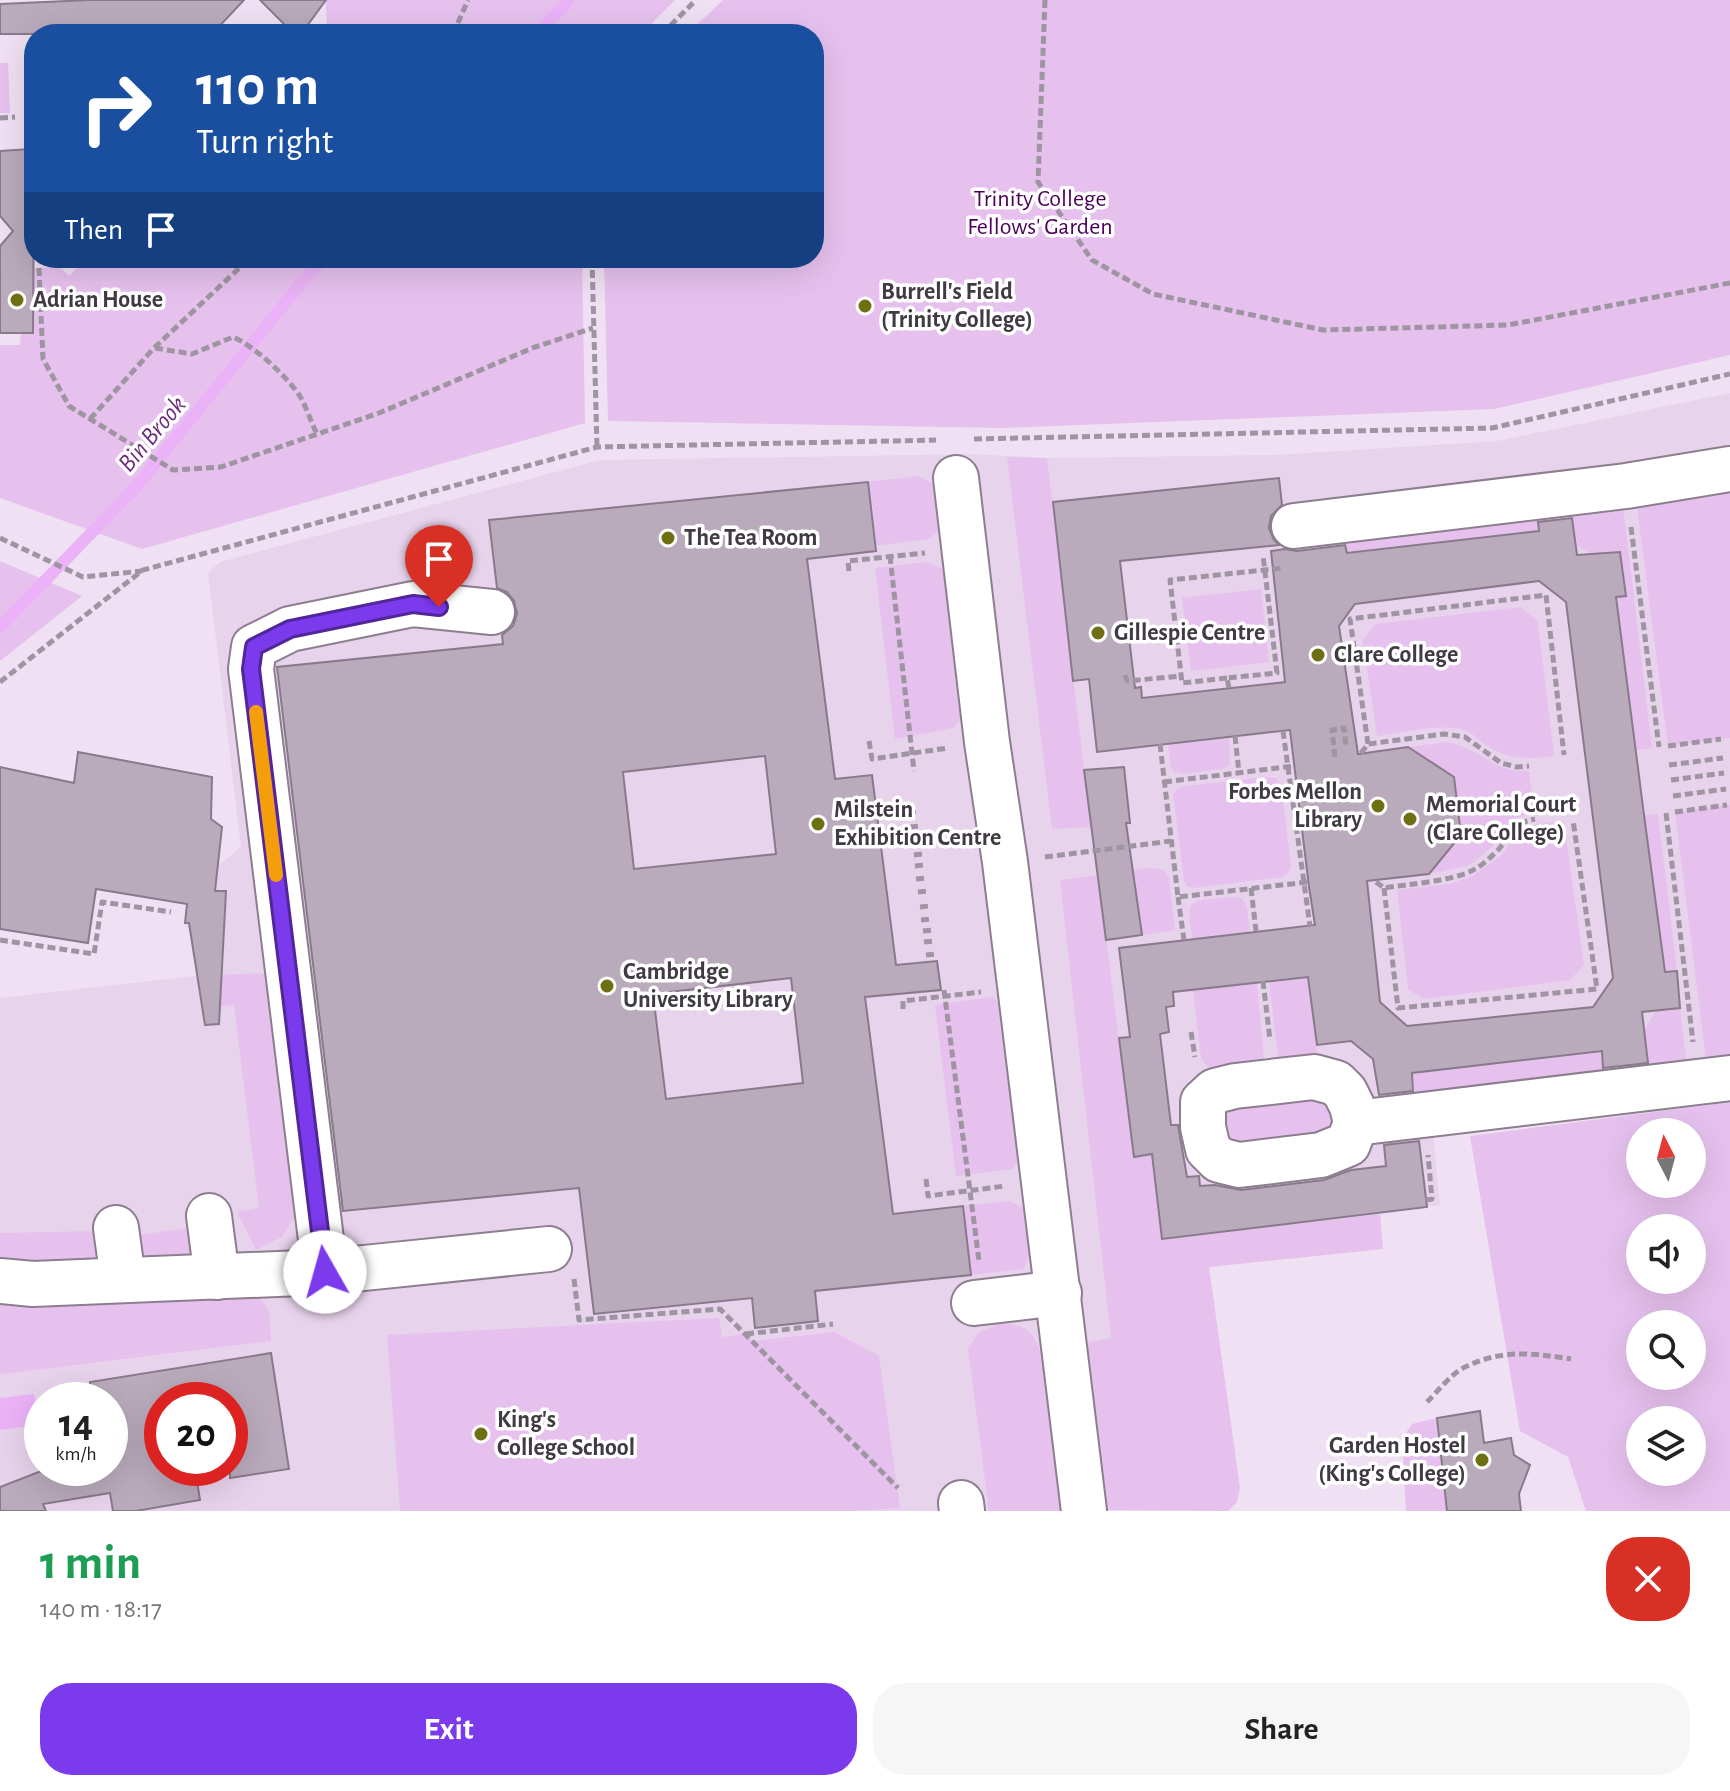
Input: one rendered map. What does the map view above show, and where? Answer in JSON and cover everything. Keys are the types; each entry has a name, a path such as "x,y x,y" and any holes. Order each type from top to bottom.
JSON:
{"lane":[{"path":"1280,542 1730,469"},
{"path":"956,478 1084,1511"},
{"path":"325,1272 251,669 254,647 290,629 413,604 492,612"},
{"path":"1314,1077 1336,1083 1345,1092 1356,1123 1348,1144 1321,1155 1239,1165 1219,1160 1208,1149 1203,1127 1203,1102 1215,1091 1235,1086 1314,1077"},
{"path":"1356,1123 1714,1080"},
{"path":"209,1216 217,1277"},
{"path":"116,1228 123,1279"},
{"path":"0,1281 33,1284 554,1265"},
{"path":"979,1302 1059,1293"}],"path":[{"path":"457,24 468,0"},
{"path":"672,24 696,0"},
{"path":"1045,0 1038,182 1092,260 1153,294 1323,330 1508,325 1730,283"},
{"path":"0,118 15,117"},
{"path":"39,268 43,359 69,406 173,470 221,467 379,413 535,347 593,328"},
{"path":"90,419 154,348 239,268"},
{"path":"592,268 597,447"},
{"path":"154,348 192,354 233,337 242,341 262,355 300,396 317,434"},
{"path":"1626,486 1659,747"},
{"path":"0,538 83,577 143,570 0,682"},
{"path":"1280,542 1265,570 1277,673 1182,683 1170,580 1265,570 1284,568 1280,542"},
{"path":"849,571 848,561 964,548"},
{"path":"890,556 914,771"},
{"path":"1368,744 1350,619 1546,595 1552,591"},
{"path":"1546,595 1564,755"},
{"path":"1125,675 1127,681 1181,676"},
{"path":"1227,678 1229,688"},
{"path":"1335,757 1332,730 1344,728 1346,747"},
{"path":"1283,731 1291,766 1310,926"},
{"path":"1361,753 1368,744 1444,734 1465,737 1501,763 1529,766"},
{"path":"1235,736 1239,773"},
{"path":"1668,746 1721,739"},
{"path":"869,741 872,759 987,742"},
{"path":"1160,744 1184,940"},
{"path":"1669,765 1723,758"},
{"path":"1164,782 1291,766"},
{"path":"1671,780 1724,773"},
{"path":"1673,796 1726,789"},
{"path":"1675,812 1727,805"},
{"path":"908,813 917,812"},
{"path":"1666,813 1714,1080"},
{"path":"1376,882 1384,888 1473,871 1499,849 1511,830 1522,822 1535,819"},
{"path":"1384,888 1398,1008 1597,989 1573,820"},
{"path":"910,827 919,826"},
{"path":"912,841 921,841"},
{"path":"1005,862 1171,841"},
{"path":"914,855 922,854"},
{"path":"915,866 924,865"},
{"path":"916,879 926,878"},
{"path":"1178,897 1306,882"},
{"path":"1251,888 1256,931"},
{"path":"918,892 928,891"},
{"path":"0,940 94,954 102,902 171,912"},
{"path":"920,907 929,906"},
{"path":"921,920 931,919"},
{"path":"923,931 933,930"},
{"path":"924,942 934,941"},
{"path":"926,955 936,954"},
{"path":"1263,981 1275,1082"},
{"path":"903,1009 903,1001 945,993 1021,988"},
{"path":"945,993 979,1302"},
{"path":"926,1179 928,1196 1045,1182"},
{"path":"554,1265 575,1279 579,1320 720,1309 898,1488"},
{"path":"745,1334 833,1324"},
{"path":"1427,1402 1462,1368 1507,1353 1571,1359"}],"shaded area":[{"name":"Cambridge University Library","path":"1730,393 1730,1095 1433,1134 1440,1205 1162,1239 1111,1339 1086,1343 1106,1511 0,1511 0,998 202,975 196,968 191,936 185,923 189,889 241,847 208,573 220,562 600,460 973,454 1047,458 1275,455 1497,441"},
{"path":"24,1395 24,1427 0,1430 0,1398"}],"green space":[{"path":"326,0 675,0 652,24 327,24"},
{"name":"Trinity College Fellows' Garden","path":"723,0 1730,0 1730,355 1494,409 1002,428 608,421 604,268 824,268 824,24 698,24"},
{"path":"0,63 8,63 10,113 0,113"},
{"path":"33,268 61,268 69,276 77,268 582,268 585,423 142,549 0,498 0,345 20,345 21,333 33,332"},
{"path":"1007,457 1047,458 1091,827 1052,829"},
{"path":"919,476 935,485 942,529 929,539 875,546 868,482"},
{"path":"1730,484 1730,738 1668,746 1636,500"},
{"path":"1622,498 1652,748 1635,750 1616,597 1626,595 1620,552 1591,554 1575,544 1571,515 1537,519 1539,531 1347,553 1344,542 1298,548 1295,535"},
{"path":"0,561 82,596 0,661"},
{"path":"926,562 945,570 965,713 954,728 895,739 875,568"},
{"path":"1261,589 1269,662 1191,671 1182,598"},
{"path":"1521,607 1538,622 1554,756 1512,756 1489,747 1467,731 1454,728 1377,736 1363,640 1375,624"},
{"path":"1229,736 1230,765 1226,768 1183,774 1171,768 1168,743"},
{"path":"1446,742 1506,768 1529,771 1534,812 1516,818 1492,847 1468,866 1429,874 1461,835 1408,747"},
{"path":"1276,778 1281,785 1291,865 1289,872 1283,877 1193,888 1187,886 1173,794 1185,786"},
{"path":"1730,805 1730,1066 1707,1068 1675,812"},
{"path":"1658,814 1677,971 1665,972 1644,815"},
{"path":"1564,821 1584,965 1570,980 1424,999 1408,989 1397,890 1449,884 1472,876 1500,856 1521,831 1536,824"},
{"path":"1133,870 1164,870 1169,878 1175,930 1142,935"},
{"path":"1098,875 1134,1156 1152,1154 1162,1239 1380,1214 1383,1249 1209,1267 1240,1488 1237,1502 1228,1511 1106,1510 1086,1343 1111,1338 1060,880"},
{"path":"1242,898 1247,907 1250,933 1192,939 1191,905 1200,900"},
{"path":"279,973 300,1208 282,1237 256,1250 237,1212 259,1208 234,1005 208,1007 203,975"},
{"path":"1323,975 1312,1007 1318,1064 1286,1067 1278,1058 1269,981"},
{"path":"1257,982 1264,1060 1256,1070 1211,1072 1201,1058 1193,989"},
{"path":"993,997 1000,1005 1021,1156 1012,1169 956,1176 935,1005"},
{"path":"1680,1008 1687,1067 1415,1096 1412,1073 1602,1051 1604,1068 1647,1064 1644,1030 1656,1011"},
{"path":"1312,1090 1338,1101 1330,1136 1230,1150 1218,1111"},
{"path":"1730,1102 1730,1511 1586,1511 1568,1457 1520,1431 1470,1136"},
{"path":"1010,1201 1023,1208 1029,1256 1024,1269 971,1275 963,1206"},
{"path":"192,1228 193,1249 182,1261 145,1261 137,1251 136,1235"},
{"path":"100,1231 102,1254 94,1264 0,1267 0,1233"},
{"path":"259,1296 269,1311 271,1341 0,1374 0,1302"},
{"path":"719,1318 722,1337 745,1334 753,1341 834,1332 879,1356 900,1508 850,1511 400,1511 387,1335"},
{"path":"1002,1322 1030,1332 1043,1358 1060,1511 989,1511 968,1349 978,1333"},
{"path":"1437,1418 1447,1511 1406,1511 1402,1439 1412,1424"}],"building":[{"path":"90,0 244,0 221,24 24,24 24,34 0,34 0,4"},
{"path":"260,0 326,0 308,24 284,24"},
{"path":"24,149 24,268 33,268 33,333 0,333 0,246 13,231 0,216 0,151"},
{"path":"1279,478 1282,505 1271,516 1269,528 1279,545 1120,561 1135,688 1141,687 1142,698 1285,682 1271,551 1345,545 1347,553 1539,531 1538,522 1572,518 1577,555 1620,552 1626,596 1616,597 1644,815 1665,972 1677,971 1680,1008 1642,1012 1648,1063 1603,1068 1602,1051 1412,1073 1413,1091 1379,1095 1373,1059 1351,1041 1317,1045 1308,977 1173,992 1174,1006 1166,1007 1169,1032 1160,1034 1171,1125 1178,1125 1187,1177 1199,1176 1200,1186 1215,1185 1241,1190 1324,1180 1351,1170 1386,1166 1384,1145 1419,1141 1427,1207 1162,1239 1152,1154 1134,1157 1119,1038 1130,1037 1119,948 1315,925 1290,730 1097,752 1089,679 1073,681 1053,502","holes":["1539,581 1566,602 1613,978 1593,1007 1407,1026 1380,1002 1367,881 1429,874 1461,835 1454,777 1408,747 1358,754 1339,626 1355,604"]},
{"name":"Cambridge University Library","path":"868,482 876,551 807,559 835,779 872,775 896,965 937,961 941,990 865,997 893,1214 963,1206 971,1275 815,1291 818,1321 755,1328 752,1298 594,1314 579,1188 343,1211 277,667 503,644 502,635 513,626 517,614 514,601 507,592 497,588 489,520","holes":["765,756 776,854 634,869 623,772","791,978 803,1083 666,1099 653,994"]},
{"path":"78,752 212,777 211,819 222,827 215,891 226,891 219,1024 205,1025 189,923 185,923 187,904 96,889 88,943 0,929 0,767 74,783"},
{"path":"1124,767 1130,823 1126,823 1142,935 1106,940 1084,770"},
{"path":"271,1353 289,1469 248,1475 248,1382 144,1382 144,1486 198,1486 200,1500 136,1511 113,1511 110,1493 43,1504 46,1511 0,1511 0,1487 24,1478 24,1486 128,1486 128,1382 90,1382"},
{"name":"Garden Hostel (King's College)","path":"1480,1411 1484,1443 1511,1438 1514,1455 1530,1465 1519,1494 1521,1511 1447,1511 1437,1418"}],"waterway":[{"name":"Bin Brook","path":"546,24 569,0"},
{"name":"Bin Brook","path":"0,627 136,487 315,268"}],"slow traffic":[{"path":"256,712 276,875"}],"place":[{"name":"Adrian House","path":"17,300"},
{"name":"Burrell's Field (Trinity College)","path":"865,306"},
{"name":"The Tea Room","path":"668,538"},
{"name":"Gillespie Centre","path":"1098,633"},
{"name":"Clare College","path":"1318,655"},
{"name":"Forbes Mellon Library","path":"1378,806"},
{"name":"Memorial Court (Clare College)","path":"1410,819"},
{"name":"Milstein Exhibition Centre","path":"818,824"},
{"name":"Cambridge University Library","path":"607,986"},
{"name":"King's College School","path":"481,1434"},
{"name":"Garden Hostel (King's College)","path":"1482,1460"}],"route":[{"path":"325,1272 251,669 254,647 290,629 413,604 439,607"}]}
